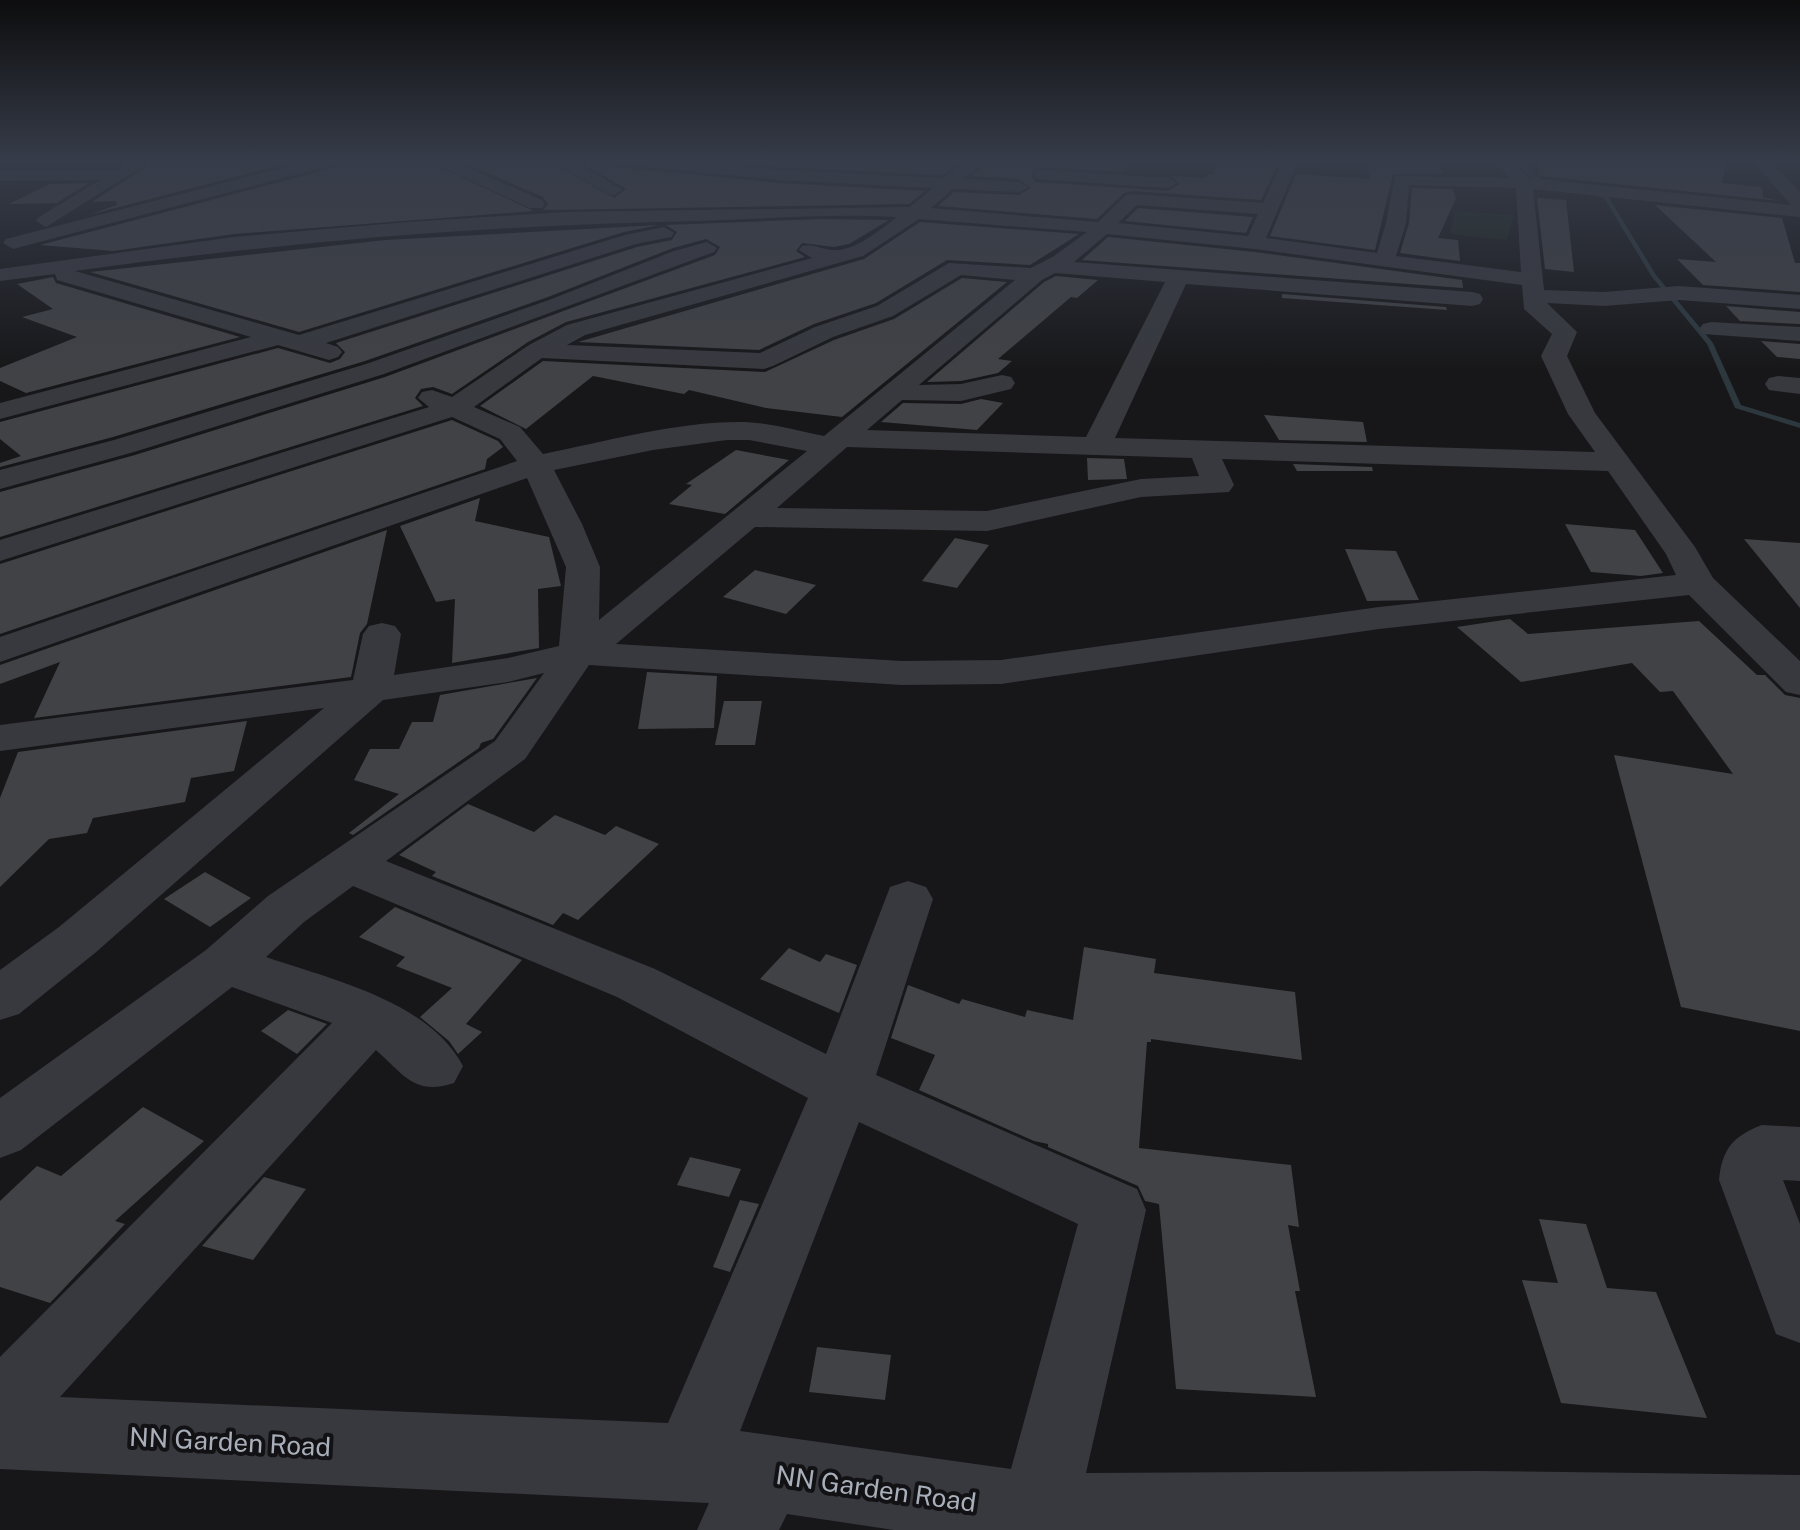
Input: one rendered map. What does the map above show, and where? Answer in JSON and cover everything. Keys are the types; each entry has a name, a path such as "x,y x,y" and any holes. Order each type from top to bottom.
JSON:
{"street":[{"path":"7,246 32,230"},
{"path":"7,246 67,230"},
{"path":"327,234 352,230"},
{"path":"0,275 234,243 381,230"},
{"path":"0,411 423,307 632,239 678,230"},
{"path":"743,230 748,233"},
{"path":"0,551 454,408 538,350 576,330 837,257 890,230"},
{"path":"538,350 764,361 824,332 885,311 957,268 1003,230"},
{"path":"0,1132 225,964 286,909 510,750 578,653 629,616 894,391 1045,271 1101,230"},
{"path":"1107,230 1255,243 1385,259 1523,296 1565,332 1554,356 1582,414 1683,554 1698,583 1800,683"},
{"path":"1232,280 1260,230"},
{"path":"1385,259 1394,230"},
{"path":"1522,230 1523,296"},
{"path":"794,247 837,257"},
{"path":"0,480 124,446 375,369 557,305 681,255 715,261 757,279"},
{"path":"957,268 1523,296 1604,299 1679,293 1800,302"},
{"path":"44,269 292,339 375,369 510,433 536,465 566,524 583,567 578,653"},
{"path":"1096,446 1178,277"},
{"path":"1711,329 1800,334"},
{"path":"894,391 938,396 967,394 1002,383"},
{"path":"0,650 536,465 653,441 727,431 833,442 1096,446 1614,462"},
{"path":"744,517 987,521 1141,488 1218,485 1203,449"},
{"path":"0,738 508,670 578,653 902,673 1001,672 1379,618 1698,583"},
{"path":"0,999 77,940 371,690 382,634"},
{"path":"349,865 636,983 787,1062 1114,1210 1038,1512"},
{"path":"690,1462 843,1086 908,899"},
{"path":"225,964 374,1016 434,1066"},
{"path":"0,1409 374,1016"},
{"path":"1800,1154 1762,1152 1752,1162 1751,1180 1800,1310"},
{"name":"NN Garden Road","path":"0,1432 690,1462 752,1502 1038,1512 1477,1520 1800,1514"}],"shaded area":[{"path":"1451,230 1510,230 1507,240 1450,234"}],"building":[{"path":"95,230 281,230 113,251 40,245"},
{"path":"561,230 632,230 299,332 90,272 386,240"},
{"path":"674,230 872,230 849,244 834,247 802,243 796,251 805,257 566,322 528,342 452,394 433,387 421,389 415,398 423,406 0,537 0,492 135,455 385,377 715,255 720,247 706,239 673,248 548,297 365,361 113,437 0,467 0,463 21,456 0,439 0,422 278,348 330,363 340,359 345,352 336,343 637,247 672,240 677,232"},
{"path":"907,230 1031,230 1079,234 1030,265 947,260 876,303 814,324 759,350 578,342 864,259"},
{"path":"1272,230 1380,230 1375,250 1270,236"},
{"path":"1407,230 1441,230 1438,238 1458,240 1460,261 1400,253"},
{"path":"1541,230 1569,230 1574,272 1545,269"},
{"path":"1682,230 1786,230 1795,263 1800,263 1800,292 1703,285 1677,259 1716,262"},
{"path":"1108,237 1255,252 1462,280 1463,288 1082,260"},
{"path":"1056,276 1098,280 1077,298 1071,297 998,359 1012,361 998,373 961,381 927,382 1044,282"},
{"path":"53,277 56,283 240,337 26,393 0,381 0,368 77,337 22,317 53,309 17,284"},
{"path":"962,278 1007,282 842,417 766,408 689,390 684,394 593,376 526,429 480,406 543,361 765,372 834,340 894,319"},
{"path":"1282,294 1446,307 1447,310 1282,298"},
{"path":"1726,306 1800,312 1800,324 1740,321"},
{"path":"1761,341 1800,344 1800,359 1777,357"},
{"path":"981,399 1003,403 977,430 881,422 903,403 961,404"},
{"path":"1264,415 1363,422 1367,442 1279,440"},
{"path":"452,420 498,441 503,447 487,459 485,469 0,634 0,564"},
{"path":"736,450 789,460 725,514 669,504 692,485 686,484"},
{"path":"1087,458 1124,459 1127,479 1088,480"},
{"path":"1293,464 1372,467 1373,471 1297,471"},
{"path":"480,498 475,521 549,537 561,586 538,589 539,648 452,663 455,599 436,602 400,526"},
{"path":"1565,524 1635,530 1663,573 1641,576 1591,572"},
{"path":"387,530 367,624 360,633 351,677 34,718 60,662 0,684 0,665"},
{"path":"955,538 989,545 957,588 922,581"},
{"path":"1744,539 1800,543 1800,608"},
{"path":"1345,549 1396,551 1419,600 1367,601"},
{"path":"755,570 816,585 786,614 723,597"},
{"path":"1510,619 1528,634 1699,621 1757,675 1765,675 1785,695 1800,698 1800,1031 1681,1007 1614,755 1733,774 1673,691 1660,692 1632,663 1521,682 1457,627"},
{"path":"647,672 717,676 714,728 638,729"},
{"path":"537,678 493,739 481,743 479,748 353,835 349,833 399,794 354,780 370,749 399,749 412,722 433,722 440,695"},
{"path":"724,701 762,701 755,745 715,745"},
{"path":"247,721 234,771 191,778 185,802 93,818 87,833 49,839 0,887 0,798 18,752"},
{"path":"468,804 534,832 555,815 605,835 616,826 659,844 578,920 563,913 553,925 432,876 436,872 399,855"},
{"path":"205,872 251,898 210,927 164,899"},
{"path":"395,907 522,960 466,1024 482,1032 458,1054 449,1041 420,1017 452,988 396,966 405,957 359,937"},
{"path":"1084,947 1156,959 1154,973 1295,992 1302,1060 1151,1039 1147,1042 1139,1148 1291,1165 1299,1227 1288,1225 1300,1291 1295,1291 1316,1397 1176,1389 1159,1204 1145,1201 1138,1186 919,1090 935,1055 891,1038 908,985 959,1004 962,999 1025,1017 1027,1010 1073,1020"},
{"path":"789,948 820,962 826,954 857,965 839,1013 760,979"},
{"path":"288,1010 327,1024 297,1054 261,1031"},
{"path":"143,1107 204,1141 115,1221 125,1224 50,1303 0,1287 0,1201 37,1166 61,1176"},
{"path":"690,1157 741,1169 729,1197 677,1185"},
{"path":"264,1177 306,1189 253,1260 202,1246"},
{"path":"740,1200 759,1204 730,1272 713,1267"},
{"path":"1539,1219 1586,1224 1607,1288 1656,1292 1707,1418 1561,1403 1522,1280 1558,1283"},
{"path":"817,1347 891,1355 885,1400 809,1392"}],"waterway":[{"path":"1626,230 1654,276 1710,343 1738,406 1800,426"}]}
